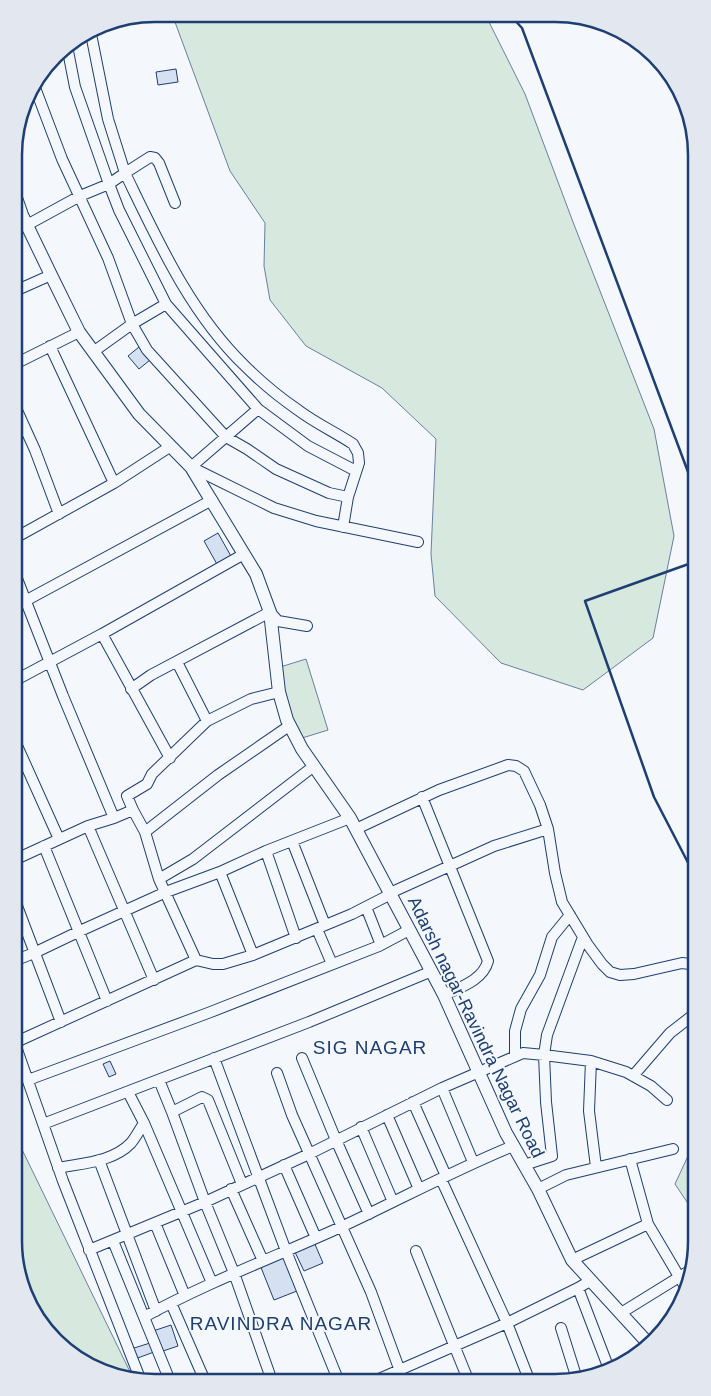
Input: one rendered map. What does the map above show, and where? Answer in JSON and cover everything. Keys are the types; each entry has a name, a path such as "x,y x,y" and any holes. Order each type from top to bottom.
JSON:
{"street":[{"path":"92,39 108,119 125,173 168,260 197,307 217,334 245,366 290,405 353,444 358,453 359,463 348,497 343,527"},
{"path":"69,55 75,87 119,210 166,304 258,409 308,446 356,471"},
{"path":"37,95 62,159 108,258 132,324 148,350 226,437 284,474 329,493 348,497"},
{"path":"22,220 109,184 150,156 159,163 175,203"},
{"name":"Adarsh nagar-Ravindra Nagar Road","path":"22,220 80,332 93,352 139,414 191,467 256,574 270,612 279,692 290,726 302,749 353,823 432,971 506,1133 538,1188 572,1260 644,1339"},
{"path":"22,288 50,275"},
{"path":"93,352 132,324 166,304"},
{"path":"22,360 80,332"},
{"path":"50,346 114,483"},
{"path":"258,409 191,467 274,508 316,521 418,542"},
{"path":"22,421 60,514"},
{"path":"22,534 114,483 171,446"},
{"path":"22,603 212,500"},
{"path":"22,677 244,554"},
{"path":"22,593 114,818"},
{"path":"131,689 151,675 270,612 278,622 307,626"},
{"path":"102,634 170,758"},
{"path":"177,662 207,721"},
{"path":"196,960 159,879 144,832 127,796 148,784 152,774 207,721 251,699 279,692"},
{"path":"144,832 218,775 290,726"},
{"path":"22,756 59,839"},
{"path":"22,958 166,892 220,872 266,851 292,841 353,823 508,765 516,766 524,771 548,829 562,902 602,964 615,974 634,974 682,963 688,964"},
{"path":"159,879 193,859 314,766"},
{"path":"422,797 488,961 486,969 479,976 444,995"},
{"path":"22,856 88,826 133,810"},
{"path":"88,826 154,980"},
{"path":"22,1039 196,960 212,964 223,964 253,955 366,907 450,865 494,846 548,829"},
{"path":"292,841 332,964"},
{"path":"44,846 80,930 107,1001"},
{"path":"266,851 296,938"},
{"path":"220,872 253,955"},
{"path":"366,907 381,945"},
{"path":"515,1056 515,1030 520,1009 542,970 552,937 570,915"},
{"path":"22,920 61,1022"},
{"path":"28,1080 208,1013 381,945 409,930"},
{"path":"524,1166 552,1156 546,1102 544,1055 547,1035 583,937"},
{"path":"43,1124 309,1022 432,971"},
{"path":"633,1076 670,1032 688,1019"},
{"path":"89,1250 205,1202 309,1154 442,1088 515,1056 523,1054 544,1055 591,1061 626,1072 651,1086 667,1100"},
{"path":"214,1058 286,1251 337,1374"},
{"path":"302,1058 369,1214"},
{"path":"591,1061 589,1111 596,1167"},
{"path":"22,1064 58,1168 137,1372"},
{"path":"277,1073 309,1154 371,1292 402,1374"},
{"path":"158,1080 234,1273 270,1374"},
{"path":"442,1088 472,1162"},
{"path":"128,1092 144,1123 212,1283"},
{"path":"172,1112 202,1097 208,1100 242,1184"},
{"path":"413,1102 527,1374"},
{"path":"387,1114 419,1189"},
{"path":"58,1168 115,1155 132,1142 144,1123"},
{"path":"361,1127 393,1202"},
{"path":"144,1317 212,1283 369,1214 472,1162 513,1146"},
{"path":"538,1188 566,1175 673,1150"},
{"path":"621,1313 681,1281 648,1224 630,1159"},
{"path":"99,1160 156,1311"},
{"path":"284,1165 316,1238"},
{"path":"231,1189 263,1260"},
{"path":"155,1222 185,1296"},
{"path":"572,1260 648,1224"},
{"path":"113,1241 167,1374"},
{"path":"416,1251 466,1374"},
{"path":"389,1374 507,1323 590,1281"},
{"path":"578,1288 607,1363"},
{"path":"171,1303 202,1374"},
{"path":"561,1328 575,1372"}],"shaded area":[{"path":"175,23 490,23 525,94 654,429 674,536 653,638 583,690 501,663 435,596 431,554 436,439 382,388 306,346 270,300 264,266 265,223 230,171"},
{"path":"306,659 328,730 299,739 277,668"},
{"path":"22,1149 129,1370 97,1360 82,1351 56,1328 36,1299 25,1266 22,1240"},
{"path":"688,1156 688,1204 675,1184"}],"building":[{"path":"176,69 178,82 158,85 156,72"},
{"path":"139,347 150,360 139,369 128,356"},
{"path":"218,533 232,558 218,566 204,541"},
{"path":"110,1061 116,1074 109,1077 103,1064"},
{"path":"314,1242 323,1263 304,1271 294,1250"},
{"path":"283,1256 297,1291 274,1300 260,1265"},
{"path":"171,1325 178,1346 160,1352 153,1331"},
{"path":"150,1343 154,1352 135,1359 131,1349"}],"wall":[{"path":"517,23 522,28 688,472"},
{"path":"688,564 585,601 654,797 688,863"}],"district":[{"name":"SIG NAGAR","path":"370,1047"},
{"name":"RAVINDRA NAGAR","path":"281,1323"}]}
